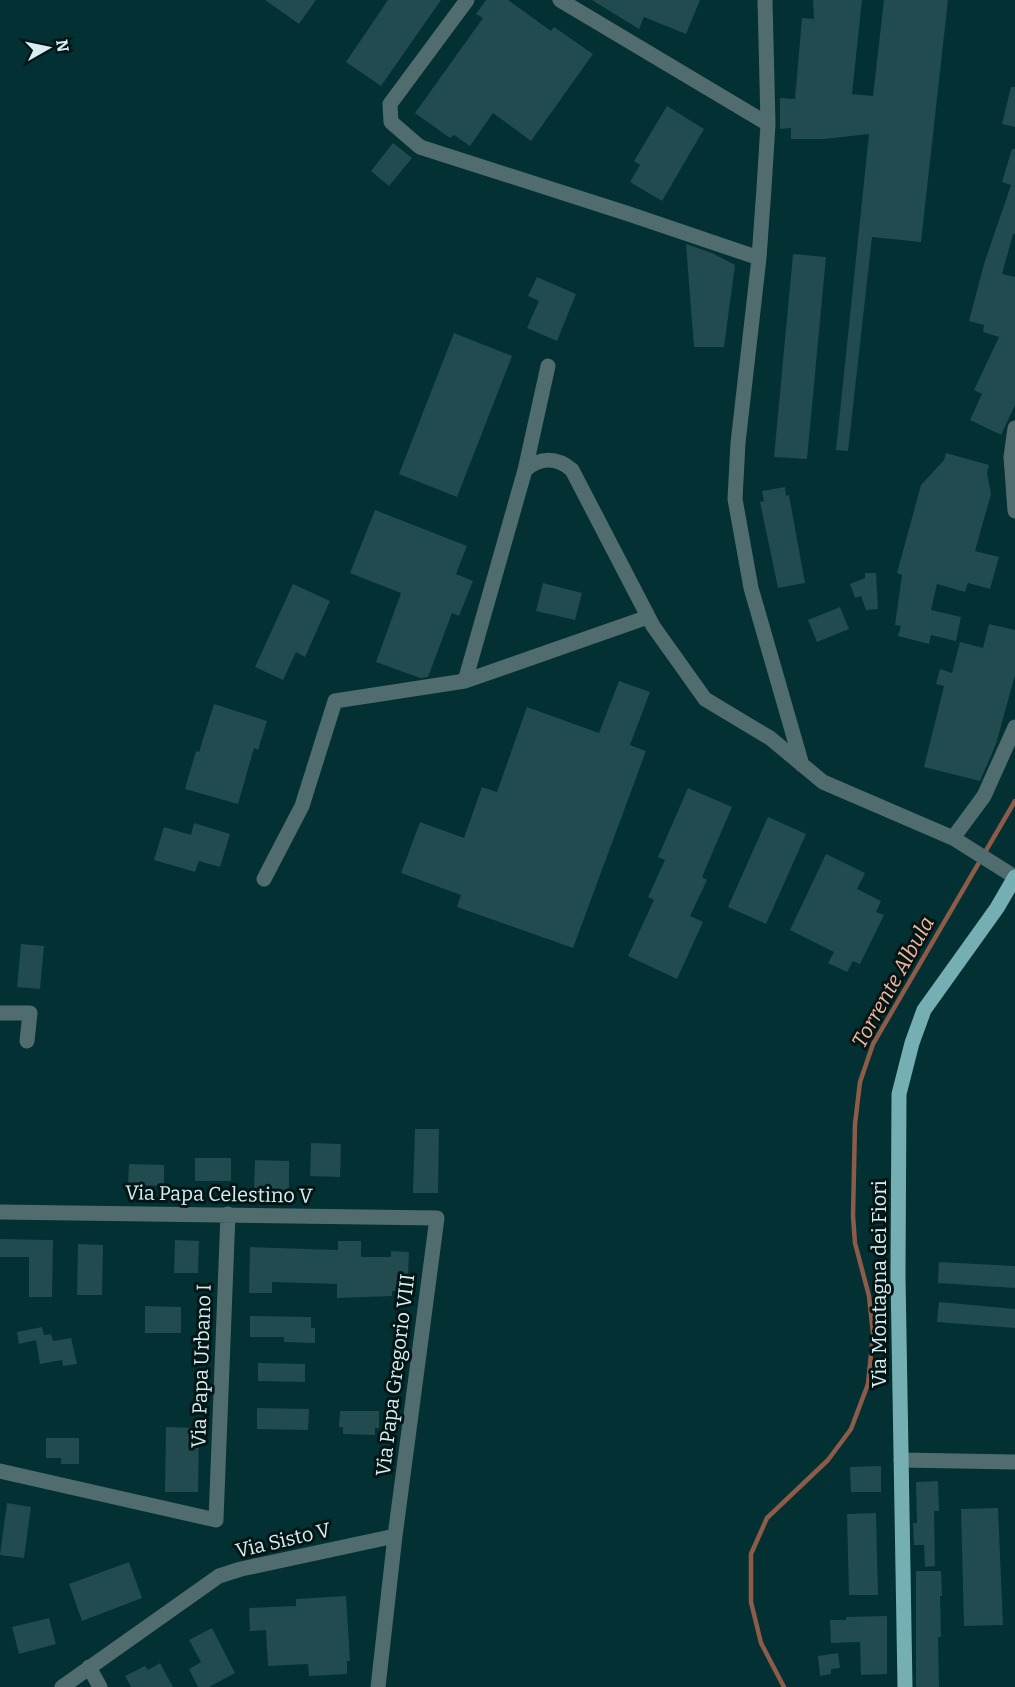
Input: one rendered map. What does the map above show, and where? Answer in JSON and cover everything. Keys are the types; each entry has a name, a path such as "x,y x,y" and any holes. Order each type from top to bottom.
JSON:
{"main road":[{"name":"Via Montagna dei Fiori","path":"905,1687 898,1276 899,1094 912,1043 924,1010 997,908 1011,874"}],"street":[{"path":"467,0 390,104 391,122 420,147 759,258"},
{"path":"560,0 768,124"},
{"path":"765,0 768,124 759,258 738,443 735,499 751,588 802,765"},
{"path":"465,681 525,470 548,366"},
{"path":"1015,428 1011,457 1015,511"},
{"path":"525,470 537,462 551,460 566,464 572,470 653,626 705,699 770,738 824,782 958,842 1011,874"},
{"path":"264,879 302,806 335,701 465,681 648,617"},
{"path":"958,842 984,796 1015,727"},
{"path":"0,1013 30,1014 27,1041"},
{"name":"Via Papa Celestino V","path":"0,1212 437,1218"},
{"name":"Via Papa Urbano I","path":"0,1471 216,1520 228,1214"},
{"name":"Via Papa Gregorio VIII","path":"395,1536 437,1218"},
{"path":"901,1460 1015,1462"},
{"path":"378,1687 395,1536"},
{"name":"Via Sisto V","path":"62,1687 219,1576 241,1569 395,1536"},
{"path":"90,1666 100,1687"}],"building":[{"path":"265,0 316,0 299,24"},
{"path":"388,0 441,0 381,86 346,62"},
{"path":"486,0 508,0 551,31 554,27 593,54 531,141 493,113 470,146 454,135 450,138 415,113 483,18 476,14"},
{"path":"592,0 700,0 686,34 644,17 639,29"},
{"path":"813,0 862,0 852,94 873,96 884,0 948,0 921,242 872,237 848,451 836,450 869,134 824,139 791,139 791,128 780,129 780,98 795,99 802,18 814,19"},
{"path":"1011,87 1015,87 1015,127 1002,124"},
{"path":"667,106 704,129 662,201 630,182 640,165 634,161"},
{"path":"393,143 412,158 389,186 371,171"},
{"path":"1012,149 1015,149 1015,234 1013,234 1002,274 1015,277 1015,405 1001,435 970,420 982,394 974,390 999,337 983,332 984,325 969,321 984,264 1011,185 1002,182"},
{"path":"686,244 712,253 735,265 724,347 694,347"},
{"path":"793,254 826,257 807,459 774,457"},
{"path":"537,277 576,294 557,341 527,328 539,301 528,296"},
{"path":"454,333 512,356 457,497 399,474"},
{"path":"946,453 989,465 987,473 991,494 975,551 999,557 990,589 968,583 965,592 937,584 931,610 961,617 956,641 931,635 929,644 898,636 901,626 895,625 902,575 897,573 921,485 944,460"},
{"path":"785,487 786,496 789,495 805,583 778,588 760,502 764,501 762,491"},
{"path":"375,510 467,546 456,574 473,581 459,616 452,613 428,677 420,678 376,662 401,593 350,573"},
{"path":"865,573 876,573 878,609 866,610 861,596 855,598 850,584 865,578"},
{"path":"543,583 582,593 575,620 536,611"},
{"path":"293,584 330,601 305,657 296,652 283,680 255,667"},
{"path":"840,607 849,629 817,642 808,620"},
{"path":"989,624 1015,630 1015,675 996,744 980,781 924,767 944,686 936,684 940,669 952,673 960,642 983,648"},
{"path":"619,681 650,692 630,745 646,751 573,948 457,907 461,895 401,873 420,822 464,838 482,787 497,792 527,707 599,733"},
{"path":"214,704 267,721 258,750 254,748 238,804 185,789 196,751 199,752"},
{"path":"688,788 732,807 702,877 707,880 690,916 703,922 677,979 628,956 654,900 648,897 665,860 658,857"},
{"path":"768,817 806,834 766,924 728,907"},
{"path":"194,823 230,834 220,867 199,861 195,872 154,860 164,827 191,835"},
{"path":"826,854 865,873 857,889 881,901 876,912 884,915 860,964 853,961 847,972 828,963 834,952 790,930"},
{"path":"21,944 44,946 40,989 17,987"},
{"path":"415,1129 439,1129 438,1193 413,1193"},
{"path":"311,1143 341,1144 340,1177 310,1176"},
{"path":"195,1158 231,1158 231,1181 195,1181"},
{"path":"255,1160 289,1161 289,1191 254,1190"},
{"path":"129,1164 164,1165 164,1186 128,1185"},
{"path":"0,1239 53,1240 52,1297 29,1297 29,1257 0,1257"},
{"path":"175,1240 199,1241 198,1273 174,1273"},
{"path":"338,1241 361,1241 361,1257 391,1257 391,1251 409,1252 405,1291 392,1291 392,1296 337,1298 337,1284 272,1282 272,1293 249,1293 250,1247 338,1250"},
{"path":"78,1244 103,1245 102,1295 77,1295"},
{"path":"939,1262 1015,1266 1015,1288 938,1283"},
{"path":"939,1302 1015,1309 1015,1328 937,1322"},
{"path":"145,1306 181,1307 181,1333 145,1333"},
{"path":"250,1316 311,1317 311,1328 315,1328 315,1343 284,1342 284,1337 250,1337"},
{"path":"42,1327 44,1335 51,1334 53,1341 71,1338 77,1364 63,1366 62,1360 40,1364 36,1340 19,1344 17,1332"},
{"path":"258,1363 305,1364 305,1382 258,1381"},
{"path":"257,1408 309,1409 308,1430 257,1429"},
{"path":"340,1411 379,1411 379,1428 375,1428 375,1435 343,1434 343,1427 339,1427"},
{"path":"166,1427 199,1428 198,1492 165,1492"},
{"path":"46,1438 79,1438 79,1464 61,1464 61,1458 46,1458"},
{"path":"881,1466 881,1492 851,1492 850,1467"},
{"path":"938,1481 939,1511 934,1511 935,1566 925,1567 924,1545 914,1545 913,1523 917,1523 916,1482"},
{"path":"7,1503 31,1507 24,1558 0,1555"},
{"path":"998,1508 1003,1625 964,1626 961,1509"},
{"path":"876,1513 878,1595 849,1595 847,1514"},
{"path":"129,1562 142,1598 82,1621 69,1584"},
{"path":"916,1571 941,1571 941,1637 938,1637 939,1687 916,1687"},
{"path":"346,1596 350,1661 347,1661 347,1674 309,1676 308,1664 268,1666 266,1630 250,1631 249,1608 296,1606 296,1599"},
{"path":"887,1616 887,1674 861,1675 860,1642 831,1643 830,1620 846,1620 846,1617"},
{"path":"49,1618 56,1644 19,1654 12,1627"},
{"path":"212,1628 235,1673 209,1687 198,1687 189,1669 201,1662 189,1640"},
{"path":"838,1653 840,1668 831,1669 831,1674 820,1676 818,1656"},
{"path":"160,1663 173,1687 131,1687 125,1676 145,1666 148,1670"}],"waterway":[{"name":"Torrente Albula","path":"784,1687 761,1643 751,1602 751,1554 767,1518 828,1460 851,1429 868,1384 873,1334 869,1296 855,1243 853,1216 855,1124 860,1082 873,1044 1015,801"}]}
